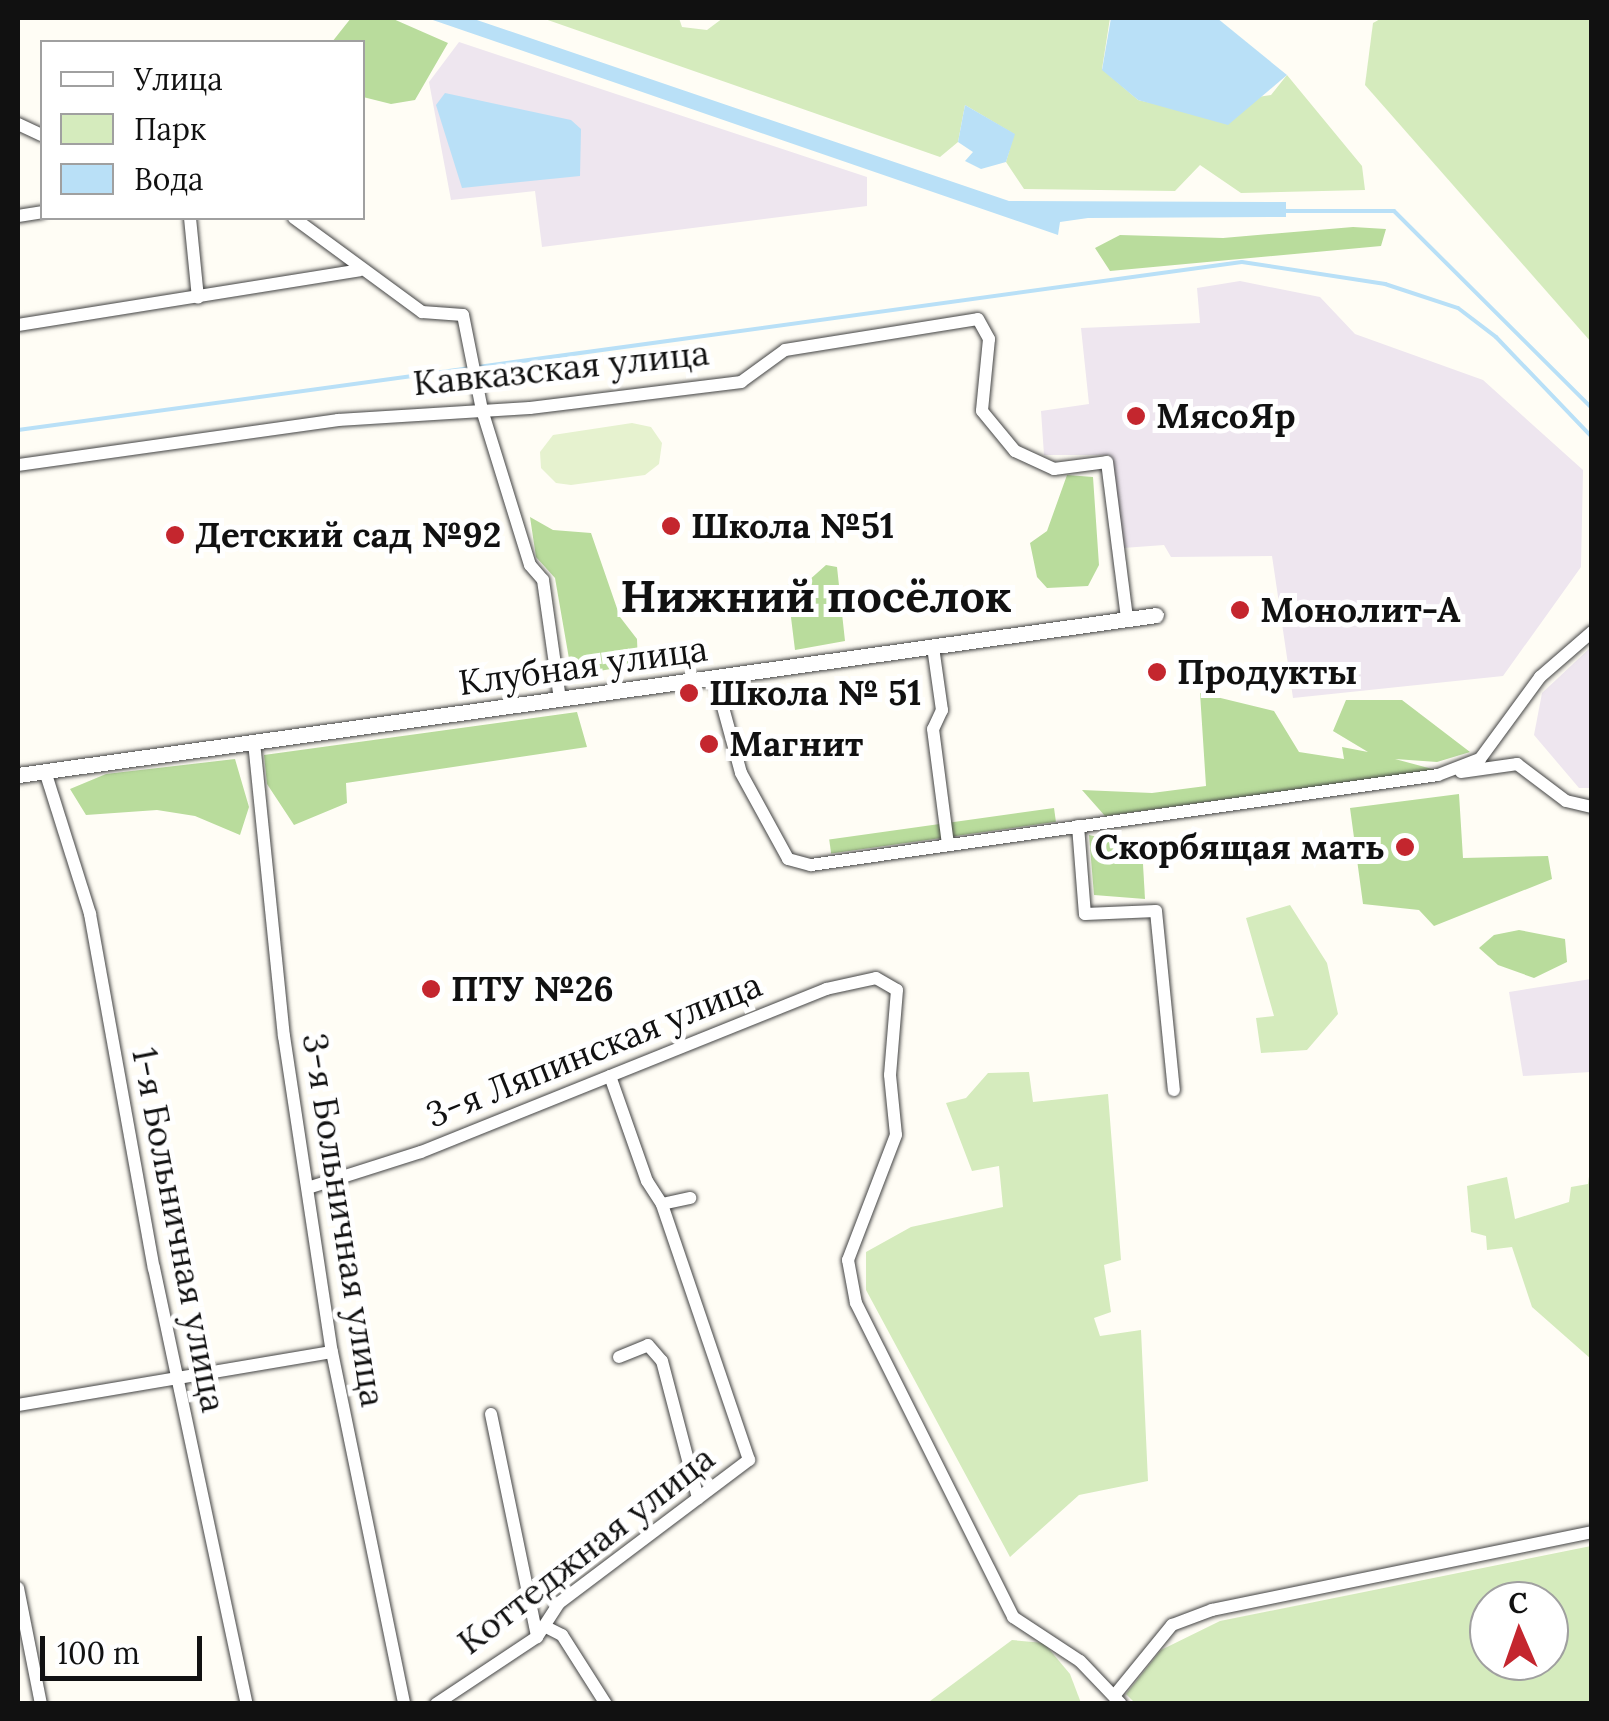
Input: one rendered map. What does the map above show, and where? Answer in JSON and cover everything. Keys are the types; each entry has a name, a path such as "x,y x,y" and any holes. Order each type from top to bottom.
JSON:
{"street":[{"path":"190,220 198,298"},
{"path":"297,220 422,312 463,315 482,410 530,565 543,580 560,700"},
{"path":"18,325 360,270"},
{"name":"Кавказская улица","path":"18,465 338,420 482,410 740,382 785,350 978,319 989,339 982,412 1015,451 1054,468 1108,462 1127,618"},
{"name":"Клубная улица","path":"18,775 1156,615"},
{"path":"1438,775 1480,759 1540,677 1592,632"},
{"path":"932,647 942,710 933,729 948,845"},
{"path":"715,678 734,758 788,858 812,865 1517,764 1566,800 1592,807"},
{"name":"3-я Больничная улица","path":"254,742 284,1036 311,1187 332,1352 402,1703"},
{"name":"1-я Больничная улица","path":"46,771 86,895 178,1381 247,1704"},
{"path":"1078,826 1086,914 1156,911 1174,1090"},
{"name":"3-я Ляпинская улица","path":"311,1187 421,1152 826,989 876,978 898,990 899,1029 890,1075 896,1135 848,1260 856,1303 1013,1617 1080,1661 1117,1700"},
{"path":"610,1076 647,1182 662,1204 690,1198"},
{"name":"Коттеджная улица","path":"436,1704 541,1632 560,1602 748,1460 662,1204"},
{"path":"618,1357 648,1345 662,1362 698,1498"},
{"path":"18,1405 332,1352"},
{"path":"491,1414 541,1632 562,1635 606,1704"},
{"path":"1117,1700 1172,1625 1212,1610 1592,1532"},
{"path":"18,1588 41,1704"}],"shaded area":[{"path":"459,42 867,177 867,206 542,247 535,191 451,200 429,82"},
{"path":"1240,281 1320,297 1355,334 1483,380 1583,470 1581,567 1503,676 1293,698 1272,556 1171,557 1164,545 1123,548 1109,455 1044,455 1041,411 1089,404 1081,328 1200,323 1197,288"},
{"path":"1591,647 1591,788 1579,788 1534,735 1542,693"},
{"path":"1591,979 1591,1072 1523,1076 1509,992"}],"green space":[{"path":"351,18 391,18 448,43 415,100 391,104 365,98 365,40 334,40"},
{"path":"542,18 679,18 682,27 707,30 723,18 1110,18 1102,69 1138,100 1178,109 1271,95 1287,75 1362,166 1365,190 1241,193 1200,165 1175,191 1024,189 1006,162 1014,134 965,105 958,142 940,157"},
{"path":"1382,18 1592,19 1591,342 1365,85 1373,23"},
{"path":"1353,227 1386,229 1381,246 1110,271 1095,248 1120,235 1223,238"},
{"path":"632,423 651,427 662,443 659,464 645,475 571,485 556,483 541,468 540,452 553,435"},
{"path":"1067,475 1093,477 1099,565 1088,586 1047,588 1037,577 1030,543 1047,531"},
{"path":"530,517 553,530 591,533 620,617 637,639 638,664 572,676 555,578 536,557"},
{"path":"826,565 837,567 845,641 795,650 787,585 807,582"},
{"path":"1200,693 1274,711 1299,752 1344,759 1342,747 1368,752 1333,731 1346,700 1402,700 1470,752 1437,762 1395,759 1436,770 1105,816 1082,790 1152,793 1206,786"},
{"path":"577,712 587,747 346,783 347,803 294,825 267,784 264,755"},
{"path":"235,759 249,807 240,835 195,816 157,810 86,815 70,789 106,774"},
{"path":"1459,794 1463,858 1548,856 1552,879 1434,926 1419,910 1363,904 1350,808"},
{"path":"1054,808 1056,822 831,853 829,840"},
{"path":"1089,835 1142,847 1145,899 1094,895"},
{"path":"1290,905 1327,963 1338,1014 1307,1050 1261,1053 1256,1018 1274,1016 1246,918"},
{"path":"1519,930 1565,939 1567,962 1534,978 1498,965 1479,948 1494,935"},
{"path":"1029,1072 1033,1102 1108,1094 1121,1260 1104,1265 1111,1312 1094,1318 1100,1336 1141,1330 1148,1481 1079,1495 1010,1557 866,1290 866,1252 911,1227 1003,1207 999,1166 972,1171 946,1103 966,1098 988,1073"},
{"path":"1591,1161 1591,1359 1532,1307 1512,1247 1487,1250 1486,1236 1471,1232 1467,1186 1507,1177 1515,1219 1569,1202 1571,1187 1588,1184"},
{"path":"1591,1546 1591,1703 1136,1704 1126,1694 1161,1650 1220,1621"},
{"path":"1012,1640 1044,1643 1070,1674 1081,1703 926,1704"}],"water":[{"path":"427,18 471,18 1009,201 1286,202 1286,217 1088,218 1060,222 1058,235"},
{"path":"1111,18 1217,18 1287,75 1228,125 1138,100 1102,70"},
{"path":"445,93 571,120 581,129 580,176 462,188 436,105"},
{"path":"965,105 1015,134 1006,162 981,169 965,161 973,152 958,142"}],"waterway":[{"path":"1282,211 1394,211 1592,408"},
{"path":"478,367 1242,262 1385,284 1458,308 1496,337 1592,437"},
{"path":"18,430 469,368"}],"place":[{"name":"МясоЯр","path":"1136,416"},
{"name":"Школа №51","path":"671,526"},
{"name":"Детский сад №92","path":"175,535"},
{"name":"Монолит-А","path":"1240,610"},
{"name":"Продукты","path":"1157,672"},
{"name":"Школа № 51","path":"689,693"},
{"name":"Магнит","path":"709,744"},
{"name":"Скорбящая мать","path":"1405,847"},
{"name":"ПТУ №26","path":"431,989"}],"district":[{"name":"Нижний посёлок","path":"816,596"}]}
